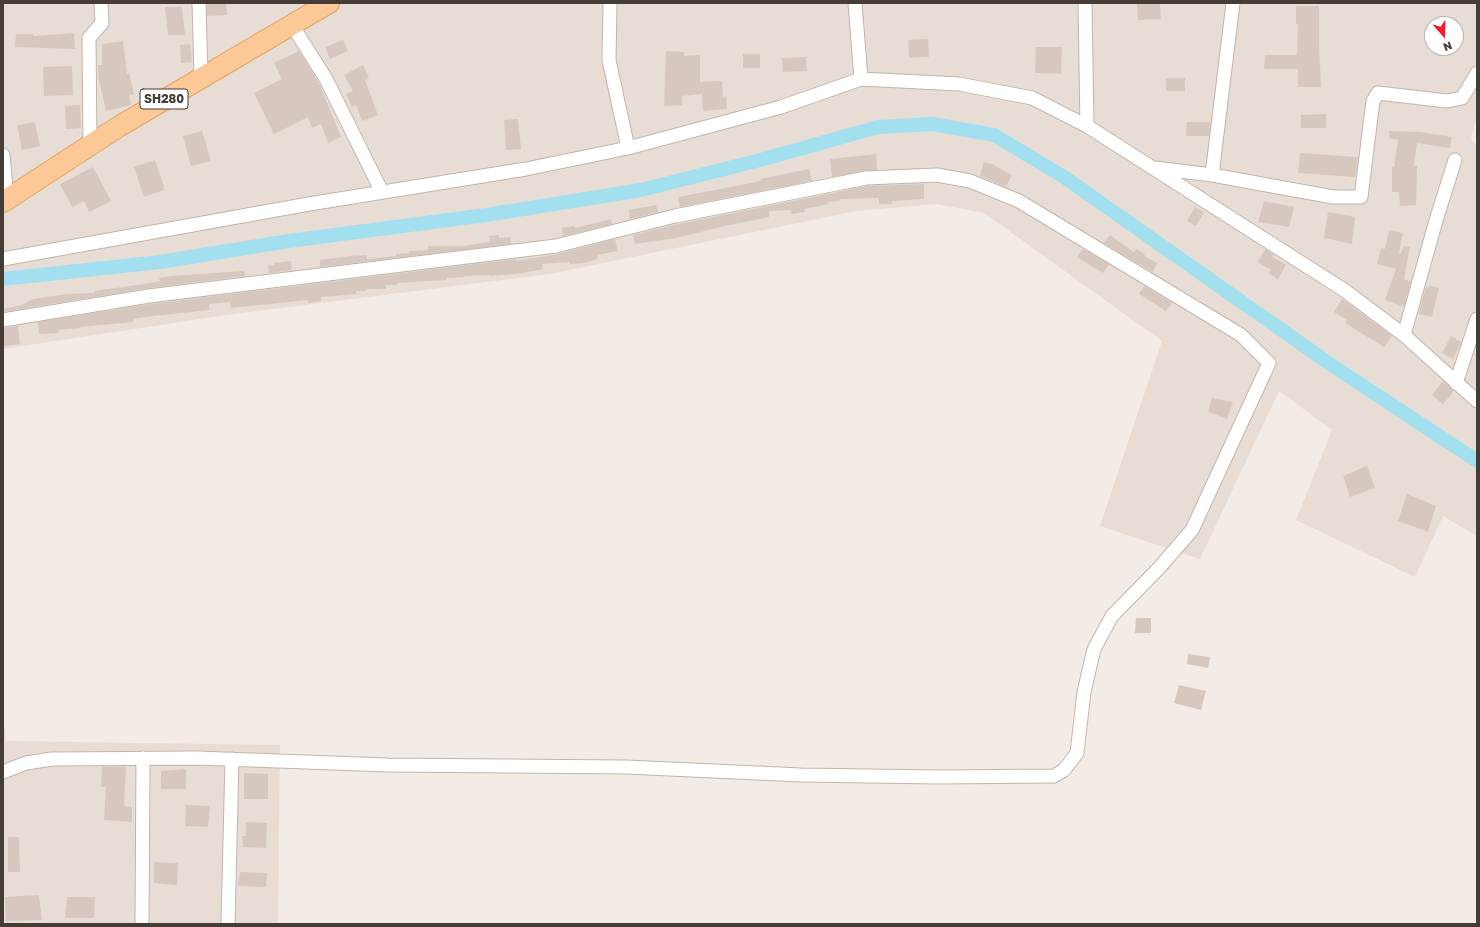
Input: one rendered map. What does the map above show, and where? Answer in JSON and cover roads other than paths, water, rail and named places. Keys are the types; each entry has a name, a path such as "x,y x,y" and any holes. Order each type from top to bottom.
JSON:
{"main road":[{"name":"SH280","path":"5,201 50,173 90,145 323,5"}],"street":[{"path":"90,145 89,38 102,23 101,3"},
{"path":"199,3 201,77"},
{"path":"610,3 610,60 628,148"},
{"path":"855,3 861,79"},
{"path":"1085,3 1087,126"},
{"path":"1212,175 1233,3"},
{"path":"292,25 326,79 382,192"},
{"path":"1152,168 1212,175 1333,197 1361,197 1373,101 1378,93 1447,101 1462,98 1477,73"},
{"path":"3,259 382,192 526,169 628,148 780,107 861,79 959,84 1032,98 1087,126 1344,290 1404,335 1477,401"},
{"path":"3,155 5,201"},
{"path":"1404,335 1437,217 1456,160"},
{"path":"3,320 149,296 556,246 675,216 866,178 937,175 970,181 1019,201 1241,335 1269,362 1192,530 1159,568 1112,616 1094,649 1084,692 1077,753 1064,770 1054,776 938,777 809,775 626,767 387,765 232,759 143,758 52,759 26,764 3,772"},
{"path":"1456,383 1477,320"},
{"path":"142,924 143,758"},
{"path":"228,924 232,759"}],"waterway":[{"path":"3,279 160,262 289,241 486,215 641,190 764,159 878,127 932,124 994,135 1064,177 1330,364 1477,461"}]}
